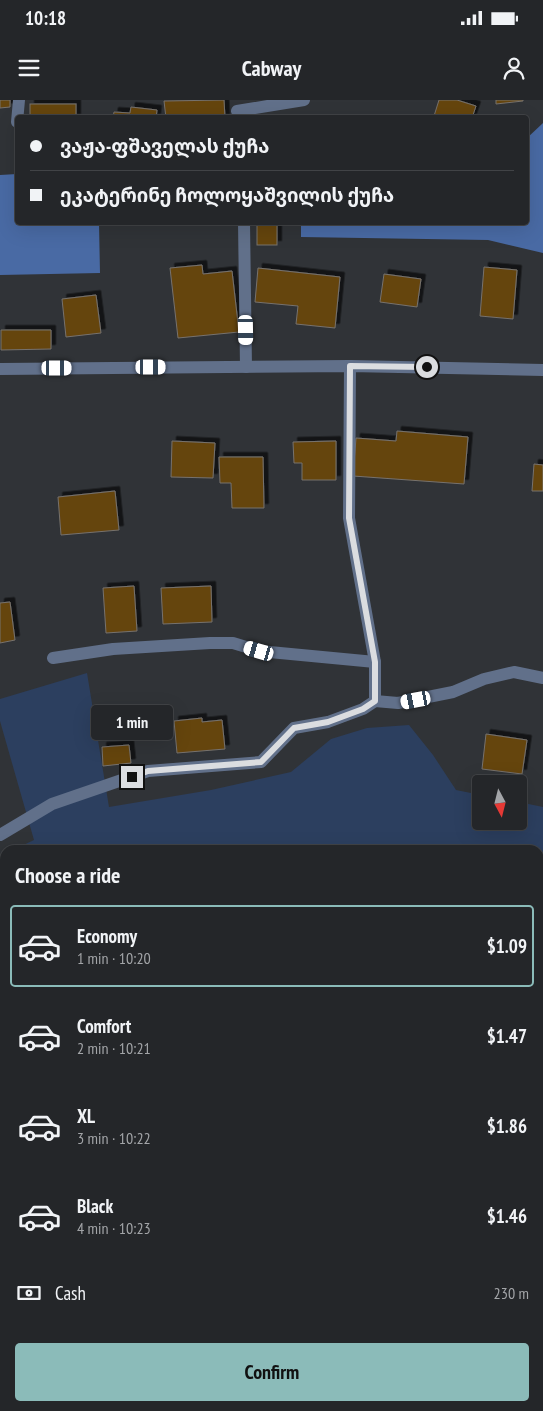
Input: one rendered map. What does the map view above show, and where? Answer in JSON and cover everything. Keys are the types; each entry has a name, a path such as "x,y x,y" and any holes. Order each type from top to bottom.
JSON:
{"street":[{"path":"17,115 18,100"},
{"path":"236,110 304,100"},
{"path":"244,225 246,366"},
{"path":"350,366 349,518 375,662 375,701"},
{"path":"0,369 350,366 543,370"},
{"path":"53,658 113,649 233,643 259,651 375,662"},
{"path":"0,836 52,804 148,771 261,762 294,728 328,722 363,709 375,701 398,703 453,692 484,679 514,672 543,678"}],"shaded area":[{"path":"543,123 543,253 488,240 301,237 301,225 529,225 529,136"},
{"path":"15,174 15,225 99,225 100,273 0,275 0,175"},
{"path":"87,673 109,807 211,790 291,772 331,739 367,728 409,725 433,755 456,790 472,793 472,830 528,830 528,804 543,807 543,845 24,845 34,840 0,721 0,699"}],"building":[{"path":"0,100 10,100 10,107 0,108"},
{"path":"224,100 225,115 166,115 164,101"},
{"path":"439,100 457,100 476,106 473,115 434,115"},
{"path":"496,100 523,100 523,101 496,104"},
{"path":"30,104 76,104 76,115 30,115"},
{"path":"131,107 157,110 156,115 114,115 114,112 130,113"},
{"path":"257,225 277,225 277,245 257,245"},
{"path":"202,265 203,274 232,271 239,332 178,338 170,268"},
{"path":"484,267 517,270 513,319 480,316"},
{"path":"258,268 340,277 335,328 296,324 298,306 255,302"},
{"path":"384,274 421,279 417,307 380,302"},
{"path":"96,295 101,333 66,337 62,299"},
{"path":"1,330 51,330 51,349 1,350"},
{"path":"397,431 468,437 464,484 353,476 356,438 396,441"},
{"path":"172,441 215,443 213,478 171,477"},
{"path":"336,441 336,480 302,480 302,463 294,463 293,442"},
{"path":"219,457 263,457 264,508 232,508 231,483 220,483"},
{"path":"534,464 543,465 543,491 532,491"},
{"path":"115,491 119,530 61,535 58,497"},
{"path":"134,586 137,631 106,633 103,588"},
{"path":"211,586 212,622 163,624 161,588"},
{"path":"10,602 15,640 0,643 0,603"},
{"path":"202,718 202,722 222,720 225,749 177,753 174,721"},
{"path":"486,734 527,740 522,774 482,769"},
{"path":"129,745 131,763 103,766 102,747"}],"route":[{"path":"132,777 148,771 261,762 294,728 328,722 363,709 375,701 375,662 349,518 350,366 427,367"}]}
